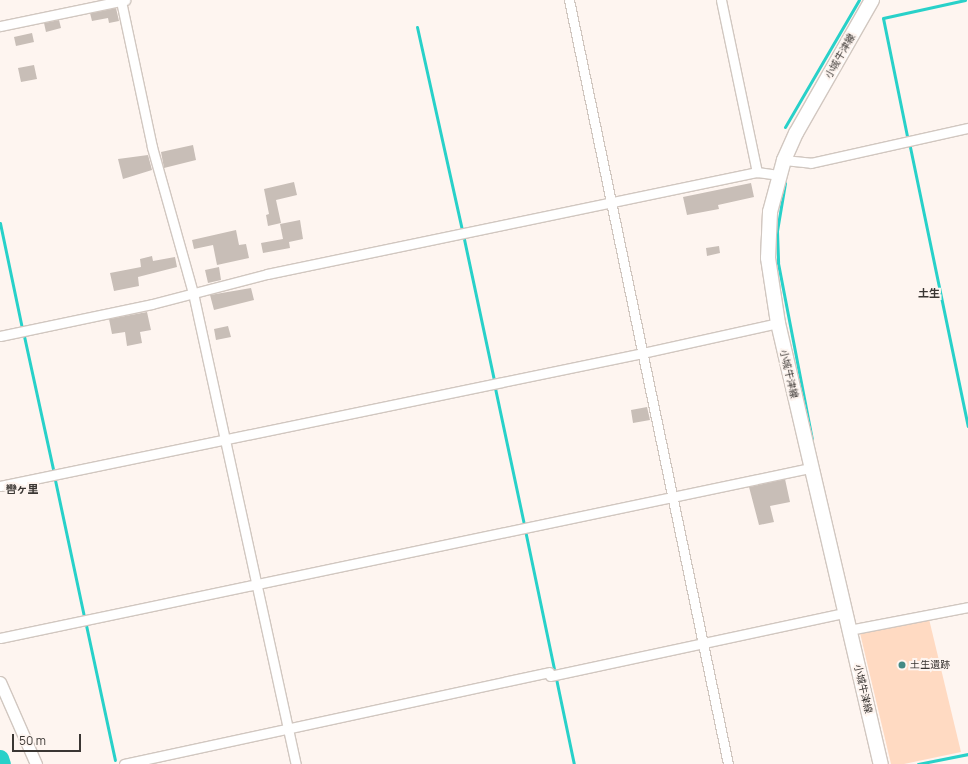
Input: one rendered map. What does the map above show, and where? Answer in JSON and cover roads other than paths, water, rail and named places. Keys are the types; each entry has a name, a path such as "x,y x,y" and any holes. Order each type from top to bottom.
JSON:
{"main road":[{"name":"小城牛津線","path":"872,0 796,133 784,160 770,212 768,239 771,285 778,323 810,468 845,613 854,629 879,764"}],"street":[{"path":"0,26 86,4 123,0 152,147 193,293 296,764"},
{"path":"569,0 728,764"},
{"path":"721,0 757,172"},
{"path":"784,160 811,163 968,128"},
{"path":"0,336 193,293 267,274 757,172 779,174"},
{"path":"0,486 643,353 778,323"},
{"path":"0,638 256,583 810,468"},
{"path":"854,629 968,607"},
{"path":"124,764 845,613"},
{"path":"0,682 36,764"}],"waterway":[{"path":"785,127 859,0"},
{"path":"907,136 883,18 965,0"},
{"path":"417,27 462,230"},
{"path":"910,147 968,426"},
{"path":"785,183 777,231 778,263 812,439"},
{"path":"0,223 22,328"},
{"path":"464,239 494,380"},
{"path":"24,336 53,469"},
{"path":"495,388 524,524"},
{"path":"55,480 84,616"},
{"path":"525,530 574,764"},
{"path":"86,625 115,760"},
{"path":"918,764 968,754"},
{"path":"0,758 2,764"}],"place":[{"name":"土生遺跡","path":"902,665"}],"district":[{"name":"土生","path":"929,293"},
{"name":"轡ヶ里","path":"22,489"}]}
